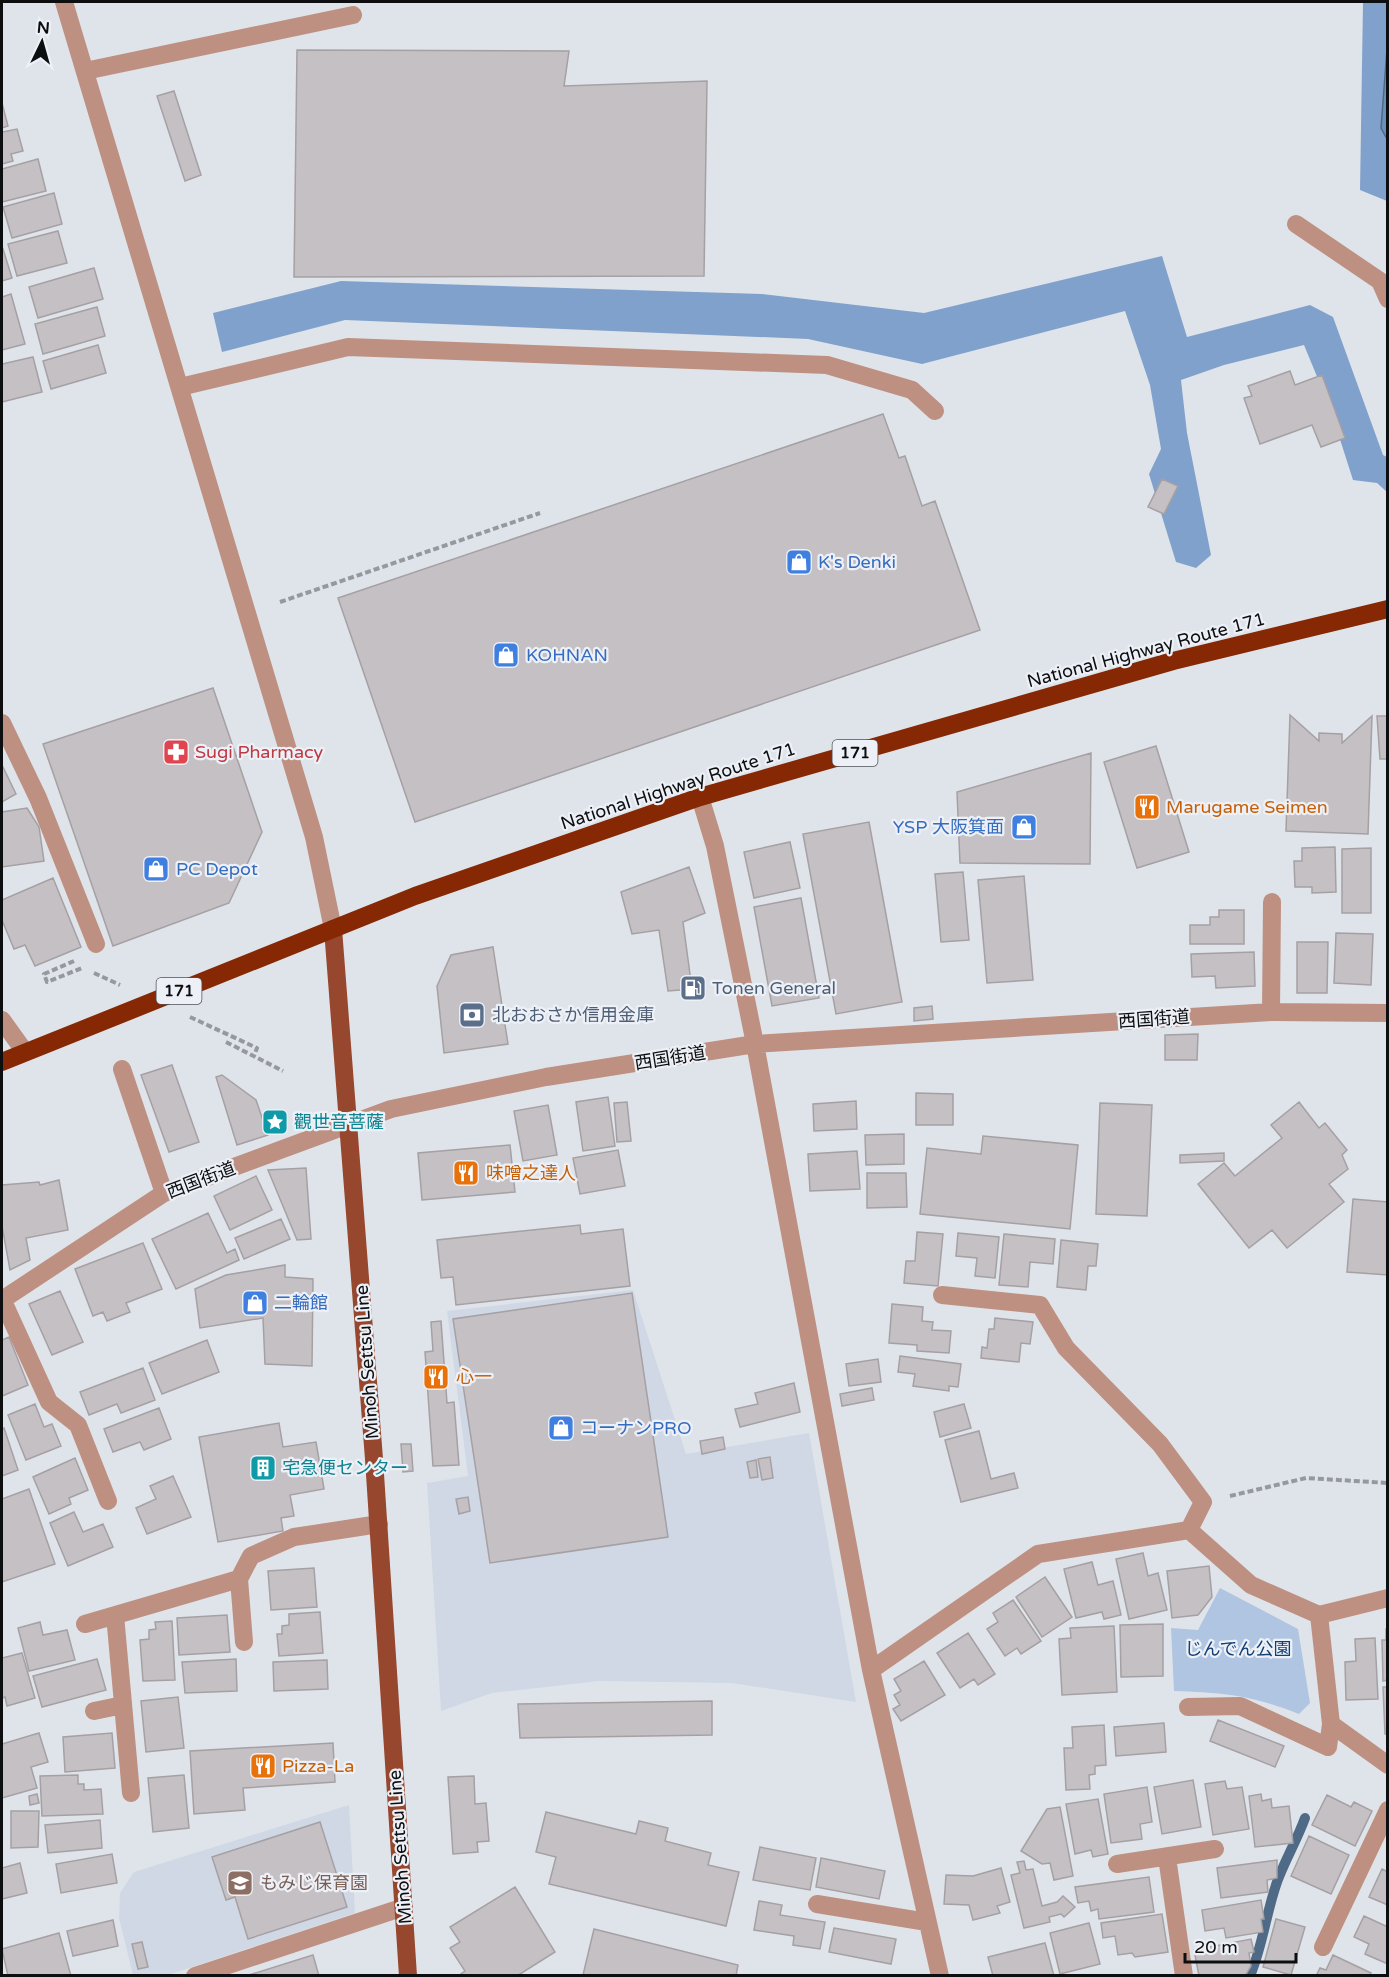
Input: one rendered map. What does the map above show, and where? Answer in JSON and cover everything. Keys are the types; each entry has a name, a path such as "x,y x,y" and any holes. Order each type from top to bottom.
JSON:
{"highway":[{"name":"National Highway Route 171","path":"2,1062 416,896 700,797 1173,662 1388,609"}],"main road":[{"name":"Minoh Settsu Line","path":"333,929 379,1524 408,1976"}],"street":[{"path":"64,2 314,837 333,929"},
{"path":"86,71 353,15"},
{"path":"1296,224 1380,280 1388,299"},
{"path":"180,387 348,347 827,365 912,390 935,411"},
{"path":"2,723 38,798 96,944"},
{"path":"700,797 715,846 755,1044 871,1670 940,1976"},
{"path":"1271,1012 1272,902"},
{"name":"西国街道","path":"2,1300 164,1193 391,1109 546,1077 755,1044 1271,1012 1388,1013"},
{"path":"2,1020 25,1052"},
{"path":"122,1069 164,1193"},
{"path":"942,1295 1040,1305 1066,1348 1160,1444 1203,1502 1189,1530"},
{"path":"2,1300 49,1402 78,1425 108,1501"},
{"path":"244,1642 239,1579 251,1556 294,1537 379,1524"},
{"path":"871,1670 1038,1554 1189,1530"},
{"path":"1189,1530 1251,1585 1319,1615 1388,1598"},
{"path":"85,1624 239,1579"},
{"path":"115,1615 131,1793"},
{"path":"1188,1707 1240,1706 1328,1747 1331,1724 1319,1615"},
{"path":"94,1711 123,1705"},
{"path":"1331,1724 1388,1765"},
{"path":"1323,1947 1388,1810"},
{"path":"1117,1864 1215,1849"},
{"path":"1167,1857 1185,1976"},
{"path":"817,1904 927,1922"},
{"path":"195,1976 404,1906"}],"path":[{"path":"280,602 540,513"},
{"path":"78,960 44,974 47,982 83,968"},
{"path":"226,1042 283,1071"},
{"path":"1203,1502 1306,1478 1388,1483"}],"shaded area":[{"path":"1363,2 1387,2 1387,201 1360,190"},
{"path":"1387,49 1387,139 1381,128"},
{"path":"1162,256 1187,337 1310,305 1333,317 1383,455 1387,457 1387,492 1377,483 1353,480 1330,408 1304,345 1224,365 1181,380 1187,433 1211,555 1196,568 1176,562 1149,474 1161,449 1150,385 1125,311 922,364 808,339 345,320 222,352 213,313 341,281 762,294 924,313"},
{"path":"633,1290 686,1454 809,1433 856,1702 732,1683 599,1681 492,1693 441,1711 427,1483 468,1476 447,1311"},
{"name":"もみじ保育園","path":"349,1805 355,1913 168,1975 133,1975 119,1918 120,1893 134,1872"}],"green space":[{"name":"じんでん公園","path":"1220,1588 1298,1629 1310,1703 1299,1714 1238,1696 1174,1691 1171,1628 1198,1630"}],"building":[{"path":"297,50 569,51 564,86 707,81 704,276 294,277"},
{"path":"174,91 201,175 185,181 157,96"},
{"path":"2,103 8,126 2,128"},
{"path":"17,129 23,151 11,154 13,161 2,164 2,132"},
{"path":"38,159 46,191 2,202 2,169"},
{"path":"54,193 62,224 12,238 3,207"},
{"path":"58,231 67,263 17,276 8,244"},
{"path":"2,250 12,278 2,281"},
{"path":"94,268 103,299 38,318 29,287"},
{"path":"11,294 25,344 2,350 2,297"},
{"path":"97,307 105,336 43,354 35,324"},
{"path":"98,345 106,373 51,389 43,361"},
{"path":"33,357 42,392 2,402 2,364"},
{"path":"1290,371 1295,385 1322,375 1345,438 1321,447 1312,425 1260,444 1244,398 1252,396 1248,386"},
{"path":"883,414 899,458 905,456 922,506 935,501 980,630 415,822 338,598"},
{"path":"1162,479 1178,486 1164,514 1148,507"},
{"path":"213,688 262,832 229,903 113,946 43,744"},
{"path":"1290,715 1319,741 1319,733 1342,734 1342,743 1372,716 1368,834 1286,831"},
{"path":"1377,716 1388,716 1388,759 1380,759"},
{"name":"Marugame Seimen","path":"1156,746 1189,852 1137,868 1104,762"},
{"name":"YSP 大阪箕面","path":"1091,753 1090,864 960,863 957,792"},
{"path":"2,765 16,794 2,802"},
{"path":"27,808 39,827 44,861 2,867 2,812"},
{"path":"869,822 902,1002 836,1014 803,834"},
{"path":"790,842 800,888 754,898 744,852"},
{"path":"1335,847 1336,892 1312,893 1312,887 1295,887 1294,861 1302,861 1302,848"},
{"path":"1371,848 1371,913 1342,913 1342,849"},
{"path":"689,867 705,913 683,922 692,989 668,991 659,930 632,934 621,892"},
{"path":"963,872 969,940 941,942 935,874"},
{"path":"1024,876 1033,980 987,983 978,880"},
{"path":"53,878 81,947 35,966 25,945 14,949 2,920 2,900"},
{"path":"801,898 819,998 772,1006 754,907"},
{"path":"1219,910 1244,910 1244,944 1190,944 1190,925 1210,925 1210,917 1219,917"},
{"path":"1336,933 1373,934 1371,985 1334,983"},
{"path":"1297,942 1328,942 1327,993 1297,993"},
{"name":"北おおさか信用金庫","path":"493,947 508,1044 444,1053 437,986 451,955"},
{"path":"1254,952 1255,986 1216,988 1215,976 1192,977 1191,954"},
{"path":"932,1006 933,1019 914,1021 914,1008"},
{"path":"1198,1034 1197,1060 1165,1060 1165,1035"},
{"path":"172,1065 199,1142 169,1152 141,1075"},
{"path":"222,1075 256,1100 268,1135 237,1145 216,1077"},
{"path":"916,1093 953,1094 953,1125 916,1125"},
{"path":"608,1097 615,1146 583,1151 576,1102"},
{"path":"856,1101 857,1129 814,1131 813,1104"},
{"path":"627,1102 631,1141 617,1142 614,1103"},
{"path":"1299,1102 1319,1128 1325,1123 1347,1150 1342,1155 1348,1169 1329,1184 1344,1202 1287,1248 1272,1230 1249,1248 1198,1184 1224,1163 1235,1176 1282,1138 1271,1125"},
{"path":"1100,1103 1152,1105 1147,1216 1096,1214"},
{"path":"548,1105 557,1155 523,1161 514,1111"},
{"path":"904,1134 904,1164 866,1165 865,1135"},
{"path":"983,1136 1078,1145 1070,1229 920,1214 927,1148 981,1154"},
{"name":"味噌之達人","path":"510,1145 515,1192 422,1200 418,1153"},
{"path":"618,1150 625,1186 580,1194 573,1158"},
{"path":"857,1151 860,1189 810,1191 808,1154"},
{"path":"1224,1153 1224,1161 1180,1163 1180,1155"},
{"path":"306,1168 311,1239 297,1240 268,1170"},
{"path":"867,1173 906,1173 907,1207 867,1208"},
{"path":"256,1176 272,1210 230,1230 214,1196"},
{"path":"59,1180 68,1230 26,1238 30,1260 10,1270 2,1226 2,1185 39,1182 40,1185"},
{"path":"1353,1199 1388,1202 1388,1275 1347,1272"},
{"path":"208,1213 227,1253 235,1249 239,1260 176,1289 152,1239"},
{"path":"281,1219 290,1239 244,1259 235,1238"},
{"path":"580,1225 581,1234 623,1229 630,1286 456,1305 453,1277 441,1278 437,1240"},
{"path":"917,1232 943,1234 938,1286 904,1283 906,1261 915,1261"},
{"path":"958,1233 999,1237 995,1278 975,1276 977,1258 956,1256"},
{"path":"1004,1234 1055,1239 1053,1264 1030,1262 1028,1287 999,1285"},
{"path":"1061,1240 1098,1244 1096,1266 1088,1266 1086,1290 1057,1287"},
{"path":"143,1243 162,1289 126,1303 130,1312 107,1321 103,1312 93,1316 75,1269"},
{"name":"二輪館","path":"285,1265 285,1277 313,1279 312,1366 265,1364 263,1318 200,1328 195,1289 226,1275"},
{"path":"60,1291 83,1342 52,1355 29,1304"},
{"name":"コーナンPRO","path":"632,1293 668,1537 490,1563 453,1319"},
{"path":"892,1304 923,1307 922,1321 933,1322 932,1330 951,1331 949,1353 917,1351 917,1345 889,1343"},
{"path":"995,1318 1033,1322 1030,1344 1021,1343 1019,1362 981,1358 982,1347 987,1348 989,1329 994,1329"},
{"name":"心一","path":"441,1321 447,1403 454,1402 459,1465 433,1466 425,1352 433,1351 431,1322"},
{"path":"9,1337 28,1385 2,1396 2,1340"},
{"path":"207,1340 219,1372 162,1394 149,1363"},
{"path":"900,1356 961,1364 958,1387 949,1386 949,1391 913,1386 915,1374 898,1372"},
{"path":"878,1359 881,1382 849,1386 846,1364"},
{"path":"143,1368 155,1400 121,1413 117,1404 89,1415 80,1392"},
{"path":"794,1383 800,1412 740,1427 735,1409 758,1404 755,1393"},
{"path":"872,1388 874,1400 842,1406 840,1394"},
{"path":"35,1404 44,1427 52,1424 61,1446 26,1460 8,1415"},
{"path":"964,1404 971,1428 940,1437 934,1412"},
{"path":"159,1408 171,1439 144,1450 140,1442 113,1452 104,1429"},
{"name":"宅急便センター","path":"279,1423 283,1447 316,1442 324,1489 290,1495 294,1516 281,1518 283,1531 218,1542 199,1437"},
{"path":"4,1428 18,1470 2,1476 2,1429"},
{"path":"979,1431 991,1479 1014,1473 1018,1488 961,1502 945,1440"},
{"path":"723,1437 725,1449 702,1454 700,1441"},
{"path":"401,1444 411,1444 413,1471 403,1472"},
{"path":"770,1457 773,1478 762,1480 758,1459"},
{"path":"75,1458 88,1490 69,1498 71,1504 49,1514 33,1477"},
{"path":"756,1460 758,1477 750,1478 747,1462"},
{"path":"173,1476 191,1517 147,1534 136,1508 156,1499 150,1486"},
{"path":"29,1489 55,1564 2,1582 2,1499"},
{"path":"468,1497 470,1511 459,1514 456,1499"},
{"path":"74,1512 83,1532 103,1524 113,1547 68,1566 50,1523"},
{"path":"1143,1553 1148,1576 1158,1573 1167,1610 1129,1619 1116,1559"},
{"path":"1092,1562 1098,1585 1113,1581 1121,1615 1104,1619 1102,1612 1076,1618 1064,1569"},
{"path":"1209,1566 1212,1597 1198,1615 1172,1618 1167,1571"},
{"path":"314,1568 317,1607 271,1610 268,1571"},
{"path":"1045,1577 1072,1617 1042,1637 1016,1597"},
{"path":"1013,1600 1041,1641 1021,1654 1017,1648 1005,1656 987,1629 998,1622 993,1613"},
{"path":"320,1612 323,1653 279,1656 277,1634 282,1634 282,1626 289,1625 289,1614"},
{"path":"227,1615 230,1652 179,1655 177,1618"},
{"path":"172,1621 175,1680 143,1681 140,1640 149,1639 149,1630 156,1629 155,1622"},
{"path":"40,1622 43,1635 67,1630 75,1660 29,1671 18,1628"},
{"path":"1163,1624 1163,1676 1121,1677 1120,1625"},
{"path":"1114,1626 1117,1692 1062,1695 1059,1639 1071,1638 1070,1628"},
{"path":"1386,1629 1388,1629 1388,1680 1383,1681 1382,1640 1386,1640"},
{"path":"968,1633 995,1674 978,1685 974,1679 960,1688 937,1653"},
{"path":"1375,1638 1378,1699 1346,1700 1345,1662 1356,1661 1355,1639"},
{"path":"22,1653 35,1698 7,1706 5,1697 2,1698 2,1658"},
{"path":"97,1659 106,1690 42,1707 33,1676"},
{"path":"236,1659 237,1691 185,1693 182,1662"},
{"path":"327,1660 328,1689 274,1691 273,1662"},
{"path":"924,1661 945,1695 901,1721 893,1709 900,1705 894,1695 901,1691 894,1679"},
{"path":"1383,1687 1388,1687 1388,1734 1385,1734"},
{"path":"178,1697 184,1748 146,1752 141,1701"},
{"path":"712,1701 712,1735 520,1738 518,1704"},
{"path":"1218,1720 1284,1746 1275,1767 1210,1741"},
{"path":"1164,1723 1166,1752 1116,1756 1114,1727"},
{"path":"1104,1725 1106,1765 1095,1766 1095,1774 1089,1775 1090,1789 1066,1790 1064,1748 1073,1748 1072,1727"},
{"path":"39,1733 48,1762 31,1767 37,1788 2,1798 2,1744"},
{"path":"112,1733 115,1768 65,1772 63,1737"},
{"name":"Pizza-La","path":"333,1743 335,1782 243,1788 245,1810 194,1814 190,1751"},
{"path":"78,1775 78,1784 84,1784 84,1790 101,1789 103,1814 42,1816 40,1776"},
{"path":"184,1775 189,1828 153,1832 148,1778"},
{"path":"474,1776 475,1804 486,1803 489,1841 477,1842 478,1852 453,1854 448,1777"},
{"path":"1193,1780 1201,1827 1162,1834 1154,1787"},
{"path":"1225,1781 1227,1789 1242,1787 1249,1829 1213,1835 1205,1784"},
{"path":"1147,1787 1152,1822 1140,1824 1142,1839 1111,1843 1104,1794"},
{"path":"37,1794 39,1803 30,1805 29,1796"},
{"path":"1261,1794 1262,1801 1271,1799 1272,1808 1289,1806 1293,1843 1255,1847 1249,1796"},
{"path":"1327,1795 1351,1807 1354,1802 1372,1811 1355,1846 1312,1825"},
{"path":"1098,1799 1108,1854 1093,1857 1091,1850 1075,1854 1066,1804"},
{"path":"1060,1807 1073,1876 1054,1880 1050,1863 1042,1864 1021,1851 1047,1809"},
{"path":"11,1811 39,1811 38,1847 11,1848"},
{"path":"546,1812 636,1834 639,1821 668,1828 665,1841 711,1853 708,1865 739,1872 726,1926 549,1884 556,1857 536,1852"},
{"path":"100,1820 102,1848 48,1853 45,1825"},
{"path":"320,1822 347,1907 248,1939 235,1897 226,1900 212,1857"},
{"path":"1309,1836 1349,1855 1331,1894 1291,1876"},
{"path":"760,1847 816,1858 810,1890 753,1880"},
{"path":"112,1854 117,1883 61,1893 56,1864"},
{"path":"821,1858 885,1871 879,1899 816,1887"},
{"path":"1277,1860 1277,1878 1267,1880 1268,1892 1221,1898 1217,1868"},
{"path":"1024,1861 1026,1870 1033,1869 1042,1906 1057,1902 1063,1896 1075,1907 1064,1917 1061,1914 1049,1917 1050,1922 1024,1928 1011,1875 1020,1873 1017,1862"},
{"path":"20,1863 27,1893 2,1899 2,1868"},
{"path":"1001,1868 1010,1902 997,1906 1000,1913 973,1920 969,1905 944,1904 946,1875 973,1876"},
{"path":"1382,1869 1388,1872 1388,1905 1369,1897"},
{"path":"1149,1877 1154,1912 1099,1919 1098,1909 1091,1911 1089,1901 1078,1903 1075,1887"},
{"path":"515,1887 555,1952 517,1976 458,1976 465,1971 450,1948 460,1942 450,1927"},
{"path":"1261,1900 1264,1919 1261,1919 1263,1932 1226,1938 1224,1928 1205,1931 1202,1910"},
{"path":"759,1901 782,1905 780,1915 825,1922 820,1949 793,1945 794,1936 754,1930"},
{"path":"1162,1914 1168,1952 1135,1957 1132,1953 1118,1955 1115,1936 1103,1938 1101,1923"},
{"path":"1364,1916 1388,1927 1388,1964 1365,1954 1369,1944 1354,1937"},
{"path":"1276,1919 1305,1927 1291,1975 1263,1967"},
{"path":"113,1920 118,1946 73,1956 67,1931"},
{"path":"1089,1923 1100,1964 1060,1974 1050,1933"},
{"path":"834,1928 896,1939 891,1964 829,1952"},
{"path":"594,1929 738,1965 736,1976 583,1975"},
{"path":"59,1933 71,1976 8,1976 2,1949"},
{"path":"1251,1939 1254,1952 1249,1953 1251,1966 1245,1976 1199,1976 1194,1950"},
{"path":"142,1942 148,1967 138,1969 132,1944"},
{"path":"1045,1943 1054,1976 993,1976 988,1957"},
{"path":"313,1955 319,1976 246,1976"},
{"path":"1333,1955 1371,1973 1370,1976 1316,1976 1320,1968 1326,1970"}],"waterway":[{"path":"1250,1976 1277,1882 1305,1818"}],"place":[{"name":"K's Denki","path":"799,562"},
{"name":"KOHNAN","path":"506,655"},
{"name":"Sugi Pharmacy","path":"176,752"},
{"name":"Marugame Seimen","path":"1147,807"},
{"name":"YSP 大阪箕面","path":"1024,827"},
{"name":"PC Depot","path":"156,869"},
{"name":"Tonen General","path":"693,988"},
{"name":"北おおさか信用金庫","path":"472,1015"},
{"name":"觀世音菩薩","path":"275,1122"},
{"name":"味噌之達人","path":"466,1173"},
{"name":"二輪館","path":"255,1303"},
{"name":"心一","path":"436,1377"},
{"name":"コーナンPRO","path":"561,1428"},
{"name":"宅急便センター","path":"263,1468"},
{"name":"Pizza-La","path":"263,1766"},
{"name":"もみじ保育園","path":"240,1883"}]}
